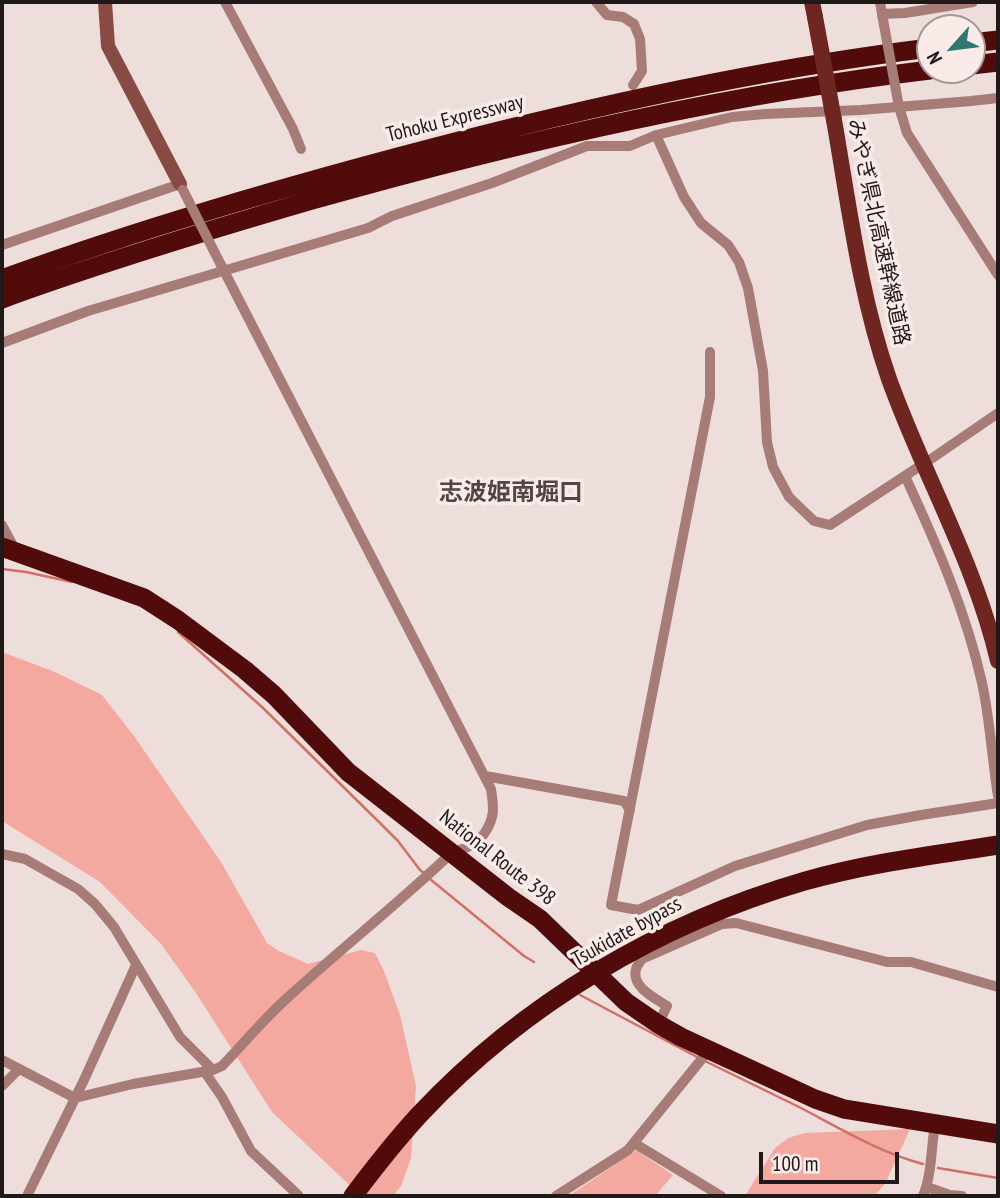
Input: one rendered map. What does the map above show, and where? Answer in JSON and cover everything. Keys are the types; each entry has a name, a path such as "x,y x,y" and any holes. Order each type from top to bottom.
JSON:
{"highway":[{"name":"Tohoku Expressway","path":"2,279 210,210 376,162 547,119 720,82 916,50"},
{"name":"Tohoku Expressway","path":"2,299 217,228 555,136 724,102 916,72"},
{"name":"National Route 398","path":"9,549 144,598 178,620 274,695 348,772 540,919 626,1002 706,1054 844,1109 998,1134"},
{"name":"Tsukidate bypass","path":"353,1196 421,1114 477,1059 536,1012 630,952 707,915 807,880 898,860 998,845"}],"main road":[{"name":"みやぎ県北高速幹線道路","path":"813,9 860,265 878,342 908,429 971,574 998,661"}],"street":[{"path":"2,1060 75,1098 209,1071 222,1066 282,1002 452,852 472,847 491,824 495,809 485,776 108,46 105,2"},
{"path":"225,2 301,149"},
{"path":"596,2 607,15 623,18 634,24 640,39 642,71 633,85"},
{"path":"880,2 899,107 907,133 998,275"},
{"path":"883,14 973,2"},
{"path":"2,343 88,311 223,268 368,228 392,216 492,183 587,146 630,146 656,135 732,117 971,102 998,97"},
{"path":"643,128 644,140"},
{"path":"656,135 684,197 701,223 727,245 739,262 748,288 763,371 767,442 773,467 789,498 814,521 830,525 917,468"},
{"path":"2,245 181,187"},
{"path":"710,352 710,397 611,905 638,910 735,866 867,825 998,803"},
{"path":"931,459 998,413"},
{"path":"905,476 925,517 955,592 976,659 983,687 998,796"},
{"path":"2,525 9,549"},
{"path":"485,776 624,801 630,810"},
{"path":"2,854 24,859 78,889 95,904 114,927 180,1037 209,1071 251,1152 297,1196"},
{"path":"658,1024 667,1006 646,993 638,983 635,970 642,958 722,924 736,923 887,962 911,962 998,987"},
{"path":"27,1196 136,965"},
{"path":"556,1196 628,1150 706,1054"},
{"path":"2,1086 19,1069"},
{"path":"935,1124 925,1192 962,1196"},
{"path":"634,1143 721,1196"}],"shaded area":[{"path":"2,652 55,672 102,695 134,736 221,862 267,943 308,964 361,950 375,953 400,1015 416,1086 411,1158 401,1186 394,1195 361,1196 272,1112 196,993 161,944 100,882 2,821"},
{"path":"910,1129 885,1184 874,1196 745,1196 775,1148 788,1138 805,1133"},
{"path":"636,1150 673,1175 655,1196 569,1196"}],"waterway":[{"path":"2,569 72,582"},
{"path":"178,632 262,707 398,841 425,874"},
{"path":"430,879 534,962"},
{"path":"580,995 699,1058"},
{"path":"705,1061 876,1147 923,1164"},
{"path":"938,1168 998,1178"}],"district":[{"name":"志波姫南堀口","path":"511,493"}]}
